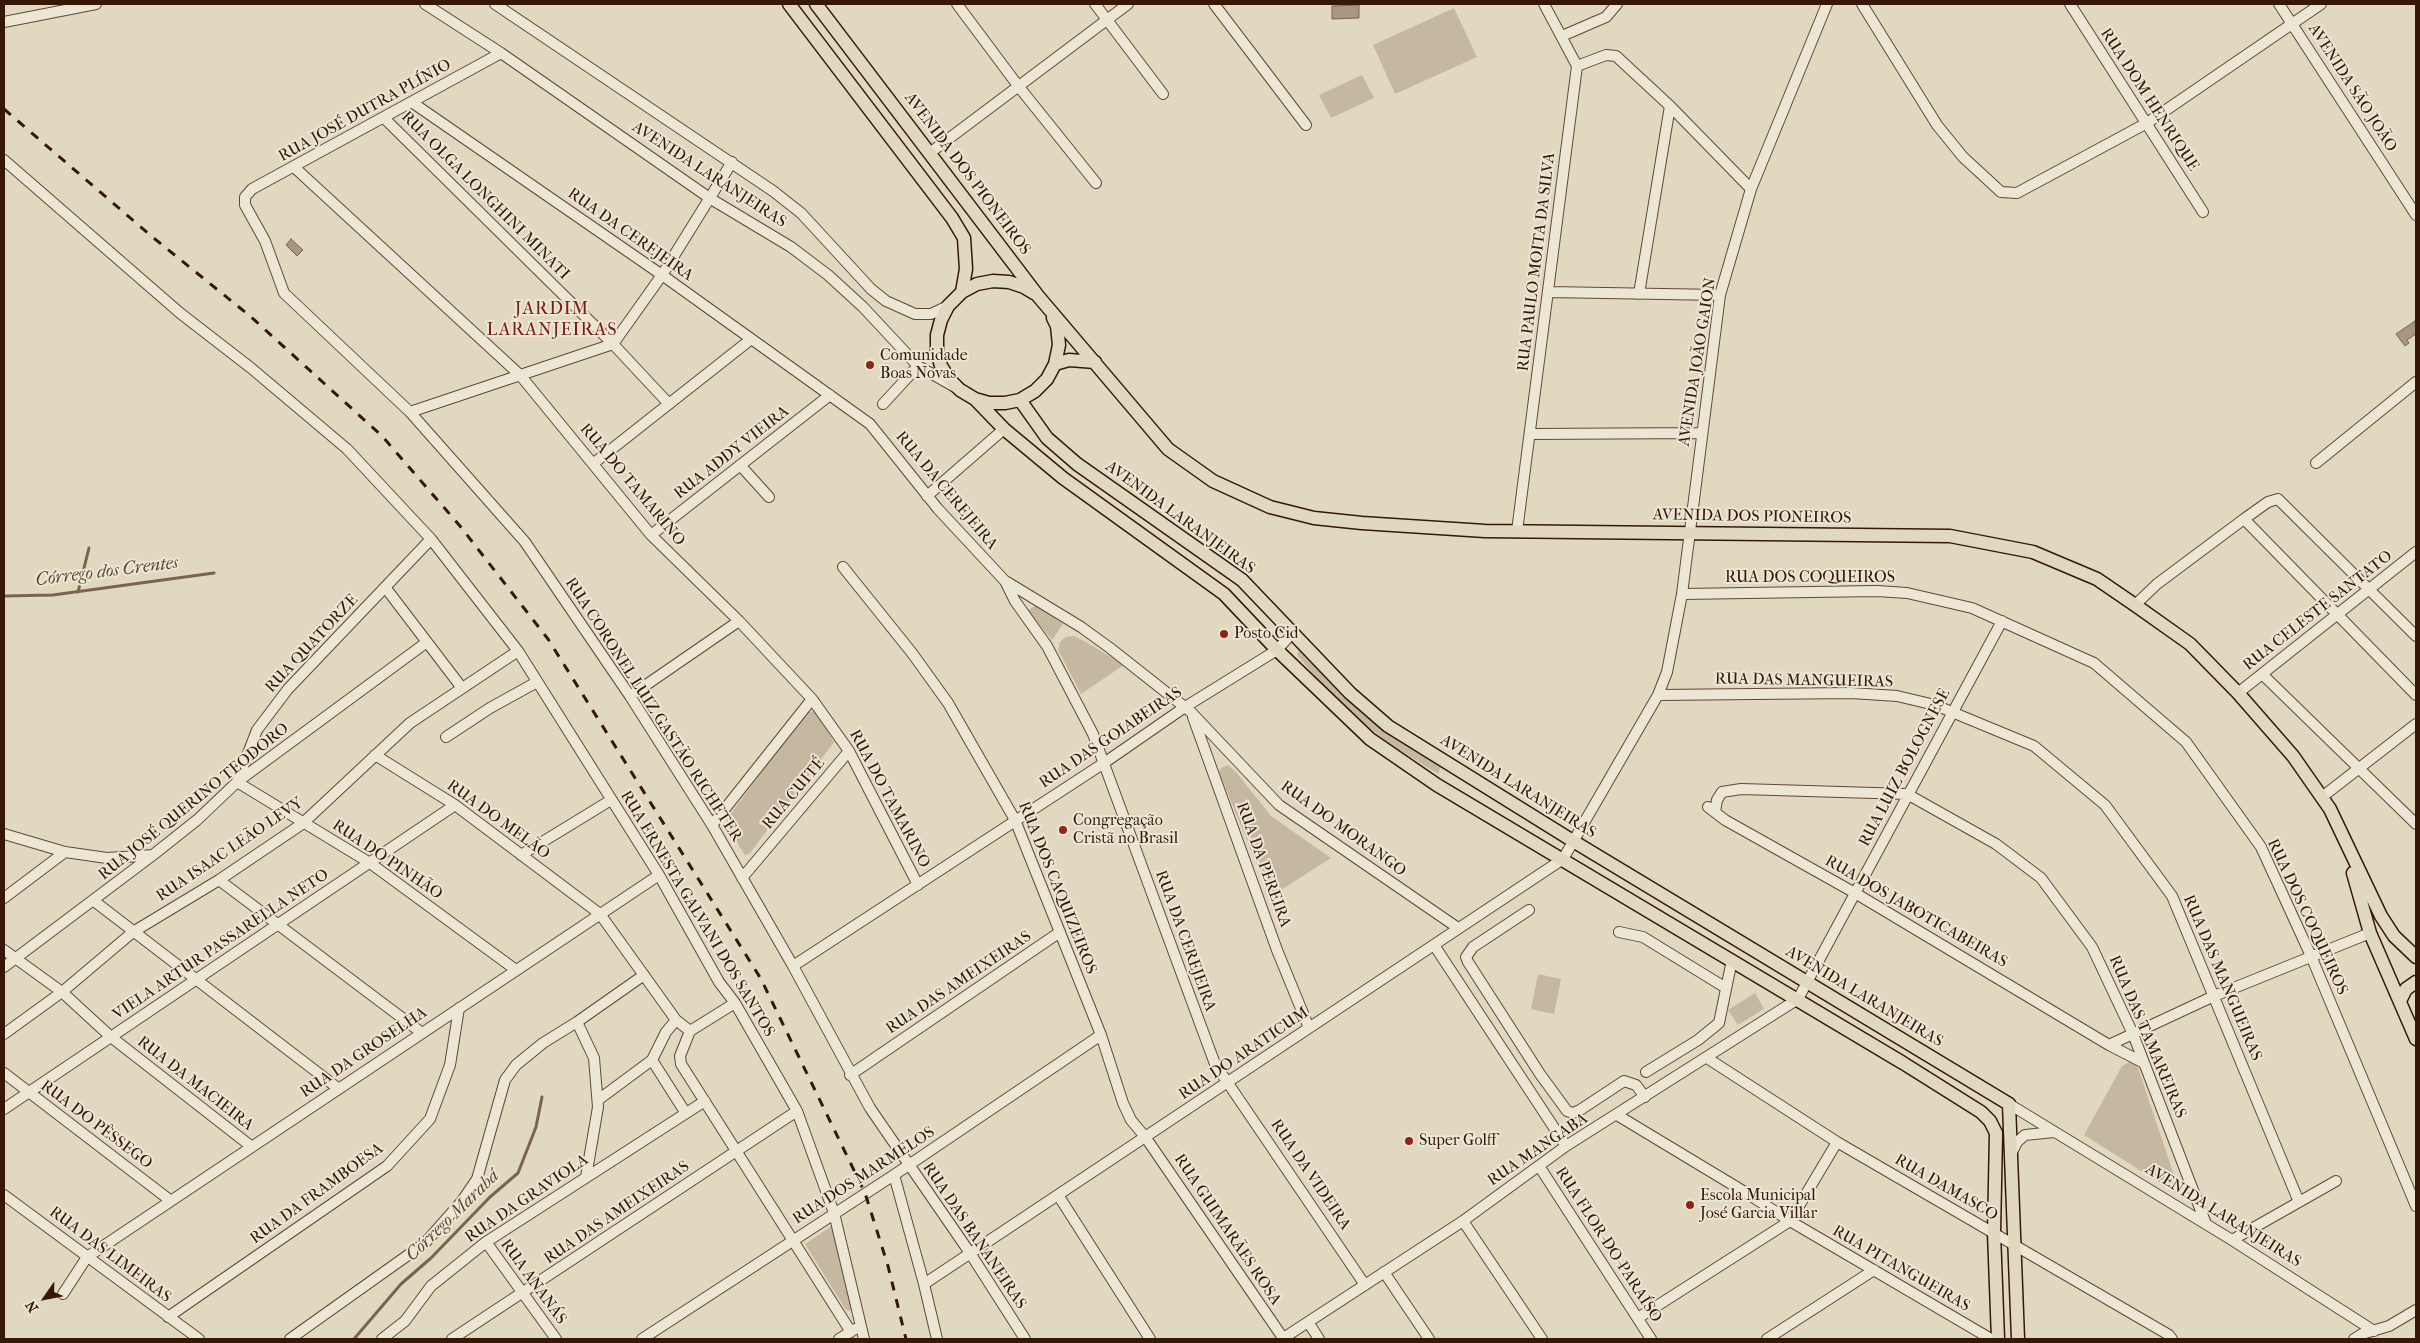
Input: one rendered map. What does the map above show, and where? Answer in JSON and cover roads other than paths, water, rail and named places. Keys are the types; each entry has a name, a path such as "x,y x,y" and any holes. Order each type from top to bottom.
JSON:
{"main road":[{"path":"788,4 952,218 964,238 966,251 962,292"},
{"name":"AVENIDA DOS PIONEIROS","path":"816,4 931,152 1038,296 1168,449 1213,481 1270,506 1314,518 1362,523 1517,531 1950,536 2033,552 2098,579 2190,644 2238,693 2293,756 2330,809 2343,839"},
{"path":"1038,296 1024,287 1001,281 977,284 962,292 948,306 939,327 937,350 941,366 949,379 960,390 974,399 1004,429 1099,506 1224,594 1277,650 1370,738 1437,785 1798,1000 1981,1112 1990,1121 1996,1133 1994,1234 1998,1339"},
{"path":"974,399 990,403 1020,400 1035,391 1047,379 1056,364 1059,345 1057,326 1049,308"},
{"path":"1056,364 1070,360 1094,362"},
{"name":"AVENIDA LARANJEIRAS","path":"1020,400 1047,438 1077,464 1242,580 1350,693 1388,726 1573,841 2009,1104"},
{"path":"2343,839 2370,933 2416,1039"},
{"path":"2343,839 2381,916 2394,936 2416,957"},
{"path":"2370,933 2394,936"},
{"path":"2400,1001 2406,988 2416,982"},
{"path":"2009,1104 2018,1339"}],"street":[{"path":"4,22 53,8 96,4"},
{"name":"AVENIDA LARANJEIRAS","path":"425,4 501,53 711,199 791,247 828,275 863,307 918,366 960,390"},
{"name":"AVENIDA LARANJEIRAS","path":"494,4 732,162 801,213 871,289 886,301 915,314 931,314 948,306"},
{"path":"957,4 1096,183"},
{"path":"1095,4 1164,94"},
{"path":"931,152 1128,4"},
{"path":"1214,4 1306,125"},
{"path":"1544,4 1577,66 1606,55 1616,56 1670,106 1751,189"},
{"path":"1562,36 1606,17 1617,4"},
{"name":"AVENIDA JOÃO GAION","path":"1690,532 1701,433 1720,295 1751,189 1826,4"},
{"path":"1862,4 1937,124 1963,157 2001,192 2017,192 2147,123 2321,4"},
{"name":"RUA DOM HENRIQUE","path":"2070,4 2203,212"},
{"name":"AVENIDA SÃO JOÃO","path":"2279,4 2416,215"},
{"name":"RUA JOSÉ DUTRA PLÍNIO","path":"245,197 252,189 413,103 501,53"},
{"name":"RUA PAULO MOITA DA SILVA","path":"1517,531 1577,66"},
{"name":"RUA DA CEREJEIRA","path":"413,103 662,275 750,340 870,424 927,496 1005,582 1015,601 1047,646 1093,734 1215,1064 1229,1082"},
{"path":"1639,294 1670,106"},
{"name":"RUA OLGA LONGHINI MINATI","path":"384,118 613,344 669,404"},
{"name":"RUA ERNESTA GALVANI DOS SANTOS","path":"4,160 180,313 251,368 347,449 431,539 518,651 659,875 719,982 735,1003 797,1111 834,1213 864,1339"},
{"path":"410,412 613,344 662,275 711,199 732,162"},
{"name":"RUA DO TAMARINO","path":"294,167 520,375 594,463 651,535 739,621 812,699 849,751 918,885"},
{"name":"RUA CORONEL LUIZ GASTÃO RICHETER","path":"245,197 245,205 265,241 280,288 284,293 410,412 525,542 630,696 712,826 793,966 850,1075"},
{"path":"1548,292 1720,295"},
{"path":"594,463 750,340"},
{"path":"883,404 918,366"},
{"path":"2316,463 2416,382"},
{"name":"RUA ADDY VIEIRA","path":"651,535 830,395"},
{"path":"927,496 1004,429"},
{"path":"1530,434 1701,433"},
{"path":"740,465 769,497"},
{"path":"2135,604 2157,584 2244,519 2268,502 2278,499 2416,636"},
{"path":"2244,519 2416,695"},
{"path":"1573,841 1658,695 1667,672 1682,594 1690,532"},
{"name":"RUA QUATORZE","path":"237,782 257,730 288,689 431,539"},
{"name":"RUA CELESTE SANTATO","path":"2238,693 2416,552"},
{"name":"RUA DOS CAQUIZEIROS","path":"843,568 912,653 948,703 1015,820 1101,1035 1123,1103 1131,1120 1146,1138"},
{"name":"RUA DO MORANGO","path":"1005,582 1088,632 1188,709 1279,805 1458,928"},
{"path":"385,587 462,688"},
{"name":"RUA DOS COQUEIROS","path":"1682,594 1877,591 1907,593 1955,603 2002,621 2094,663 2186,742 2261,847 2311,956 2416,1206"},
{"path":"630,696 739,621"},
{"name":"RUA LUIZ BOLOGNESE","path":"1807,982 1951,711 2002,621"},
{"name":"RUA DAS GOIABEIRAS","path":"793,966 1277,650 1293,632"},
{"name":"RUA JOSÉ QUERINO TEODORO","path":"4,967 153,855 197,820 237,782 427,642"},
{"name":"RUA ISAAC LEÃO LEVY","path":"4,1034 62,992 133,932 219,880 302,824 410,723 518,651"},
{"path":"2262,674 2416,824"},
{"path":"446,737 490,708 537,682"},
{"name":"RUA DAS MANGUEIRAS","path":"1658,695 1861,694 1916,700 1951,711 2034,746 2105,805 2172,896 2299,1202"},
{"path":"712,826 812,699"},
{"name":"RUA DA PEREIRA","path":"1188,709 1277,950 1309,1028"},
{"path":"2322,797 2358,767 2416,724"},
{"name":"RUA CUITÉ","path":"742,878 849,751"},
{"name":"RUA DO MELÃO","path":"375,755 455,806 600,914 676,1020 690,1031"},
{"name":"RUA DO PINHÃO","path":"237,782 302,824 370,863 516,970"},
{"name":"RUA DAS TAMAREIRAS","path":"1711,809 1722,792 1740,789 1907,794 1996,844 2041,878 2092,946 2133,1034 2206,1224"},
{"path":"521,855 611,800"},
{"name":"VIELA ARTUR PASSARELLA NETO","path":"4,1108 455,806"},
{"name":"RUA DOS JABOTICABEIRAS","path":"1711,809 1726,820 1855,893 2144,1063"},
{"path":"4,834 65,852 108,858 153,855"},
{"name":"RUA DO ARATICUM","path":"924,1284 1563,859 1573,841"},
{"path":"4,898 65,852"},
{"name":"RUA DA GROSELHA","path":"87,1257 659,875"},
{"path":"219,880 422,1033"},
{"path":"94,901 339,1088"},
{"path":"1529,910 1473,947 1466,957 1468,962 1540,1074 1567,1111 1573,1113 1580,1110 1624,1081 1636,1085 1645,1097"},
{"name":"RUA DAS AMEIXEIRAS","path":"850,1075 1060,932"},
{"path":"1619,932 1643,937 1726,988"},
{"path":"2109,1044 2214,996 2370,933"},
{"path":"1434,945 1566,1146"},
{"name":"RUA DA MACIEIRA","path":"4,950 62,992 111,1037 252,1147"},
{"path":"1646,1072 1698,1040 1719,1023 1732,960"},
{"path":"290,1339 425,1243 462,1201 477,1179 505,1080 516,1065 542,1043 578,1022 644,975"},
{"path":"1798,1000 1807,982"},
{"name":"RUA MANGABA","path":"1283,1339 1463,1221 1566,1146 1798,1000"},
{"path":"735,1003 690,1031 680,1056 681,1064 850,1332"},
{"name":"RUA DA FRAMBOESA","path":"168,1317 387,1166 430,1120 450,1066 459,1008"},
{"path":"598,1100 652,1060 666,1032 676,1020"},
{"path":"578,1022 594,1058 598,1100 586,1177"},
{"name":"RUA DOS MARMELOS","path":"642,1339 908,1166 1101,1035"},
{"name":"RUA DAMASCO","path":"1707,1058 1837,1142 2169,1335 2172,1339"},
{"path":"652,1060 685,1112"},
{"name":"RUA DO PÊSSEGO","path":"4,1073 171,1200"},
{"name":"RUA DAS BANANEIRAS","path":"850,1075 908,1166 970,1253 1025,1339"},
{"name":"RUA DA VIDEIRA","path":"1229,1082 1365,1285"},
{"name":"RUA DA GRAVIOLA","path":"382,1339 405,1321 431,1286 486,1242 685,1112 705,1101"},
{"name":"AVENIDA LARANJEIRAS","path":"2009,1104 2232,1240 2374,1330"},
{"name":"RUA DAS AMEIXEIRAS","path":"452,1339 797,1111"},
{"name":"RUA PITANGUEIRAS","path":"1616,1115 1790,1221 1991,1339"},
{"path":"2011,1155 2017,1142 2025,1135 2054,1132"},
{"name":"RUA GUIMARÃES ROSA","path":"1146,1138 1283,1339"},
{"path":"1638,1318 1790,1221 1837,1142"},
{"name":"RUA FLOR-DO-PARAÍSO","path":"1539,1166 1651,1339"},
{"path":"894,1175 937,1339"},
{"path":"2232,1240 2336,1181"},
{"path":"2180,1208 2195,1194"},
{"name":"RUA DAS LIMEIRAS","path":"4,1195 199,1339"},
{"path":"1058,1195 1150,1339"},
{"path":"1463,1221 1542,1339"},
{"name":"RUA ANANÁS","path":"486,1242 556,1339"},
{"path":"64,1294 87,1257"},
{"path":"1767,1339 1874,1270"},
{"path":"1384,1272 1429,1339"},
{"path":"2354,1339 2389,1326 2416,1310"},
{"path":"1308,1322 1319,1339"},
{"path":"839,1339 861,1324"}],"waterway":[{"path":"78,592 89,548"},
{"name":"Córrego dos Crentes","path":"4,596 53,595 214,573"},
{"name":"Córrego Marabá","path":"354,1339 401,1284 431,1258 490,1197 518,1173 536,1127 542,1097"}],"railway":[{"path":"4,109 150,235 250,316 382,436 460,526 548,639 761,979 865,1193 888,1266 906,1339"}],"place":[{"name":"Comunidade Boas Novas","path":"870,365"},
{"name":"Posto Cid","path":"1224,634"},
{"name":"Congregação Cristã no Brasil","path":"1063,830"},
{"name":"Super Golff","path":"1409,1141"},
{"name":"Escola Municipal José Garcia Villar","path":"1690,1205"}],"district":[{"name":"JARDIM LARANJEIRAS","path":"552,320"}]}
